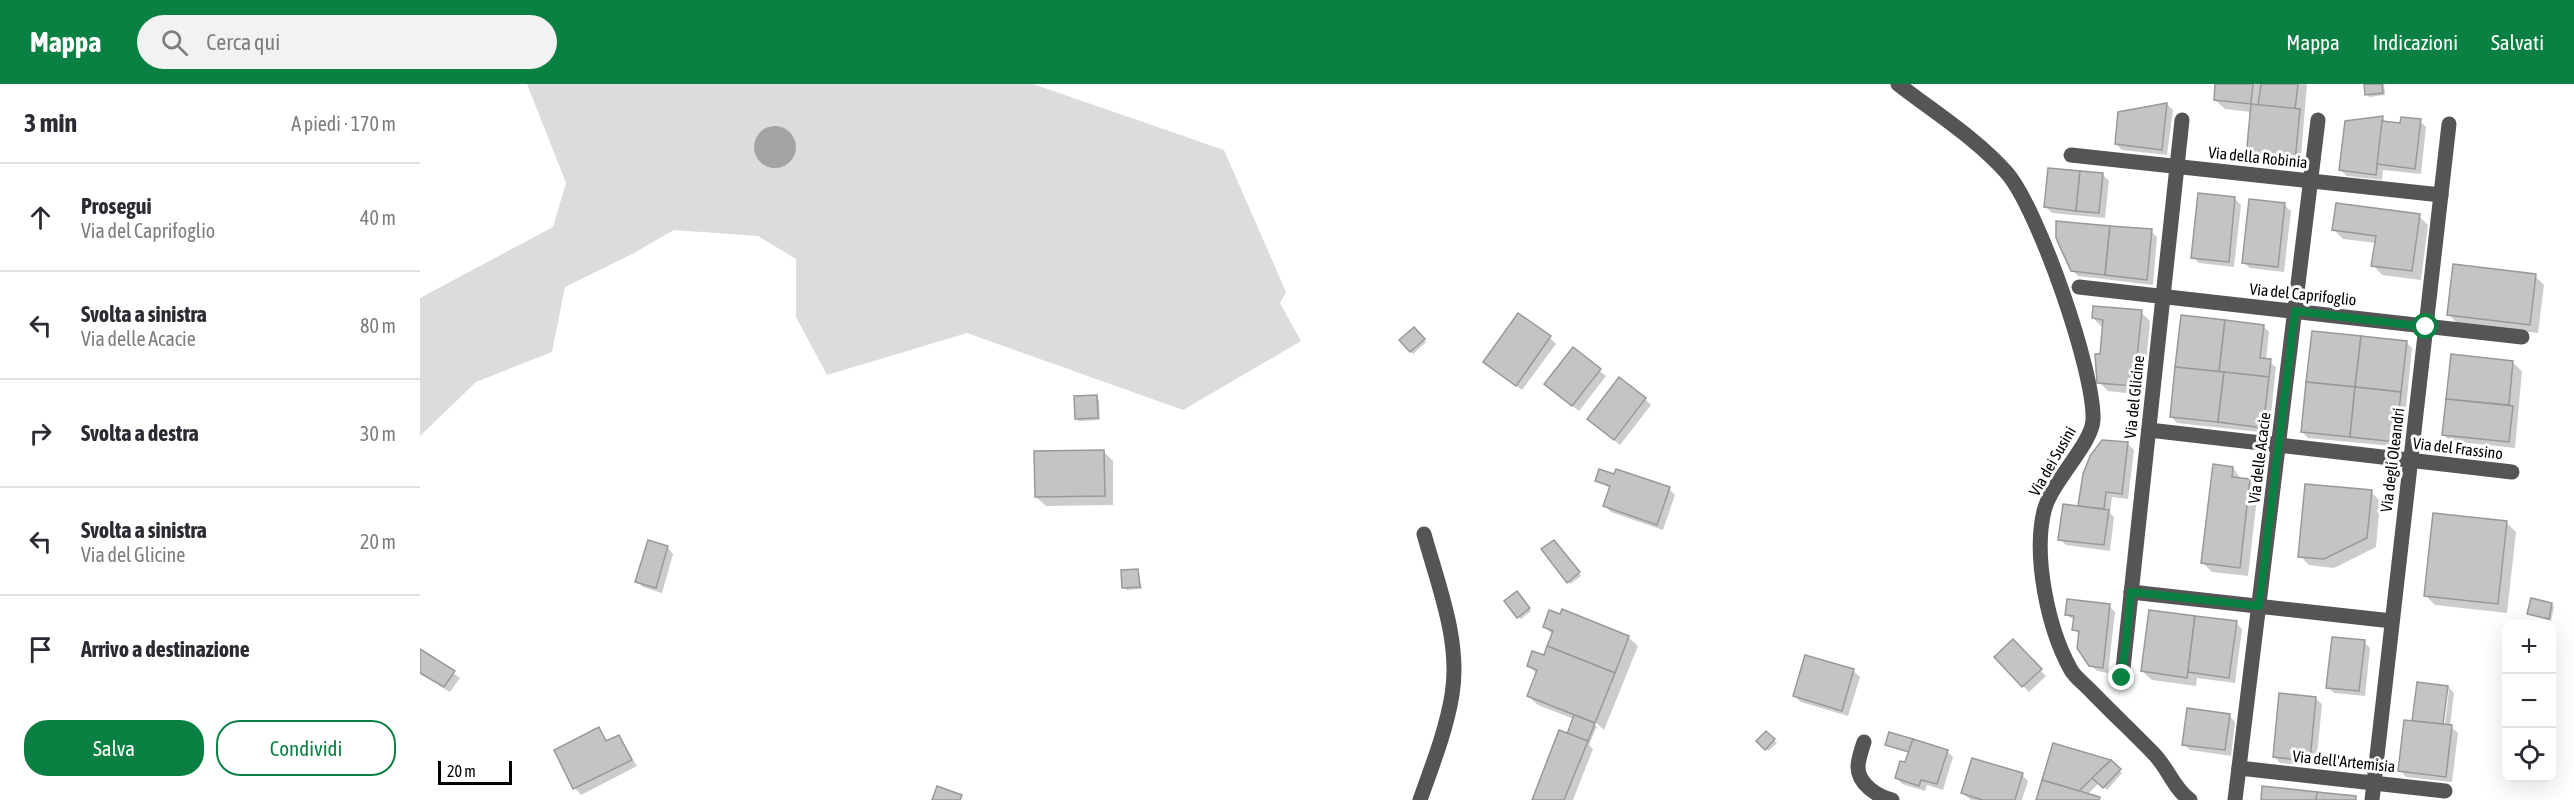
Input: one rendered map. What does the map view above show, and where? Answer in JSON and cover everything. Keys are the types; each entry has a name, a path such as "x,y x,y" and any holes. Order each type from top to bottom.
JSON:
{"street":[{"name":"Via dei Susini","path":"1898,84 1976,144 2007,173 2032,214 2062,293 2081,354 2093,421 2090,432 2066,468 2045,509 2042,528 2042,565 2047,601 2072,671 2157,756 2190,800"},
{"name":"Via del Glicine","path":"2122,678 2182,120"},
{"name":"Via delle Acacie","path":"2235,800 2318,120"},
{"name":"Via degli Oleandri","path":"2372,800 2449,124"},
{"name":"Via della Robinia","path":"2071,155 2441,195"},
{"name":"Via del Caprifoglio","path":"2079,287 2522,337"},
{"name":"Via del Frassino","path":"2149,430 2512,472"},
{"path":"1420,800 1440,744 1452,693 1451,633 1424,534"},
{"path":"2131,592 2392,621"},
{"path":"1864,742 1857,767 1864,784 1882,797 1892,800"},
{"name":"Via dell'Artemisia","path":"2239,768 2445,791"}],"shaded area":[{"path":"527,84 1033,84 1224,150 1286,292 1280,303 1301,341 1183,410 967,333 827,375 796,317 796,259 758,236 674,230 632,254 565,287 552,352 476,382 420,436 420,298 553,227 566,183"},
{"path":"775,126 790,132 796,147 790,162 775,168 760,162 754,147 760,132"}],"building":[{"path":"2215,84 2253,84 2251,104 2214,100"},
{"path":"2261,84 2298,84 2295,109 2258,105"},
{"path":"2364,84 2382,84 2383,93 2365,95"},
{"path":"2167,103 2162,150 2115,144 2118,112"},
{"path":"2251,104 2300,109 2295,162 2246,157"},
{"path":"2383,116 2376,175 2339,170 2345,121"},
{"path":"2401,117 2421,119 2415,169 2377,164 2382,121 2400,123"},
{"path":"2048,168 2080,171 2076,211 2044,207"},
{"path":"2080,171 2103,173 2099,213 2076,211"},
{"path":"2198,193 2235,197 2229,262 2191,258"},
{"path":"2249,199 2285,203 2278,267 2242,263"},
{"path":"2336,203 2420,214 2412,271 2371,266 2376,236 2332,230"},
{"path":"2056,221 2110,226 2105,275 2071,271 2056,238"},
{"path":"2110,226 2152,229 2147,280 2105,275"},
{"path":"2453,264 2536,274 2530,325 2447,315"},
{"path":"2093,306 2142,310 2134,386 2097,383 2095,354 2100,354 2103,320 2092,318"},
{"path":"1518,313 1551,336 1516,386 1483,362"},
{"path":"2181,315 2225,320 2219,372 2175,367"},
{"path":"2225,320 2264,325 2260,358 2271,359 2269,377 2219,372"},
{"path":"1414,327 1425,339 1410,352 1399,340"},
{"path":"2312,331 2361,336 2355,387 2306,382"},
{"path":"2361,336 2407,341 2401,392 2355,387"},
{"path":"1573,347 1601,369 1572,406 1544,384"},
{"path":"2451,354 2513,361 2509,405 2446,399"},
{"path":"2175,367 2224,372 2218,422 2170,417"},
{"path":"2224,372 2269,377 2263,428 2218,422"},
{"path":"1619,377 1646,398 1614,440 1587,419"},
{"path":"2306,382 2355,387 2350,437 2301,432"},
{"path":"2355,387 2401,392 2396,442 2350,437"},
{"path":"1097,395 1098,418 1075,419 1074,396"},
{"path":"2446,399 2513,406 2509,442 2442,435"},
{"path":"2102,440 2128,442 2122,494 2106,492 2104,509 2078,506 2083,474 2090,456"},
{"path":"1104,450 1105,496 1035,497 1034,451"},
{"path":"2213,464 2233,467 2232,477 2250,479 2240,568 2201,563"},
{"path":"1599,469 1614,474 1616,469 1670,487 1657,525 1603,506 1610,486 1595,481"},
{"path":"2305,484 2372,490 2367,538 2324,559 2298,557"},
{"path":"2063,504 2109,510 2104,545 2058,540"},
{"path":"2433,513 2507,521 2498,604 2424,596"},
{"path":"648,540 668,546 656,588 635,582"},
{"path":"1554,540 1580,572 1567,583 1541,549"},
{"path":"1138,569 1140,587 1122,588 1121,570"},
{"path":"1517,591 1530,608 1517,618 1504,601"},
{"path":"2531,598 2552,603 2549,619 2527,614"},
{"path":"2067,599 2110,604 2103,668 2089,666 2077,648 2079,631 2072,630 2074,616 2065,615"},
{"path":"1562,609 1629,636 1615,673 1547,646 1553,631 1543,627 1549,610 1560,614"},
{"path":"2149,610 2195,616 2187,678 2141,671"},
{"path":"2195,616 2237,621 2229,678 2188,672"},
{"path":"2332,637 2365,640 2359,691 2326,688"},
{"path":"2013,639 2042,669 2022,687 1994,657"},
{"path":"1547,646 1615,673 1595,723 1527,696 1537,670 1527,666 1532,651 1544,655"},
{"path":"420,649 455,671 444,687 420,673"},
{"path":"1805,655 1854,669 1842,711 1793,696"},
{"path":"2417,682 2448,686 2443,724 2412,721"},
{"path":"2279,693 2316,697 2310,761 2273,757"},
{"path":"2187,708 2230,714 2225,750 2182,745"},
{"path":"1574,715 1595,723 1588,741 1567,734"},
{"path":"2404,720 2452,725 2446,777 2398,771"},
{"path":"599,727 606,741 619,735 632,760 573,789 554,750"},
{"path":"1559,730 1588,741 1564,800 1532,800"},
{"path":"1766,731 1775,739 1765,750 1756,741"},
{"path":"1889,732 1913,739 1909,752 1885,745"},
{"path":"1913,739 1948,750 1937,784 1921,780 1919,786 1895,778 1900,761 1905,762"},
{"path":"2053,743 2111,760 2079,791 2042,780"},
{"path":"1972,758 2023,773 2015,800 1982,800 1961,793"},
{"path":"2111,760 2121,769 2103,788 2092,778"},
{"path":"2042,780 2100,797 2099,800 2036,800"},
{"path":"937,786 962,795 960,800 932,800"},
{"path":"2262,786 2317,792 2316,800 2261,800"},
{"path":"2317,792 2356,796 2356,800 2316,800"}],"route":[{"path":"2122,678 2131,592 2259,606 2295,311 2426,327"}]}
